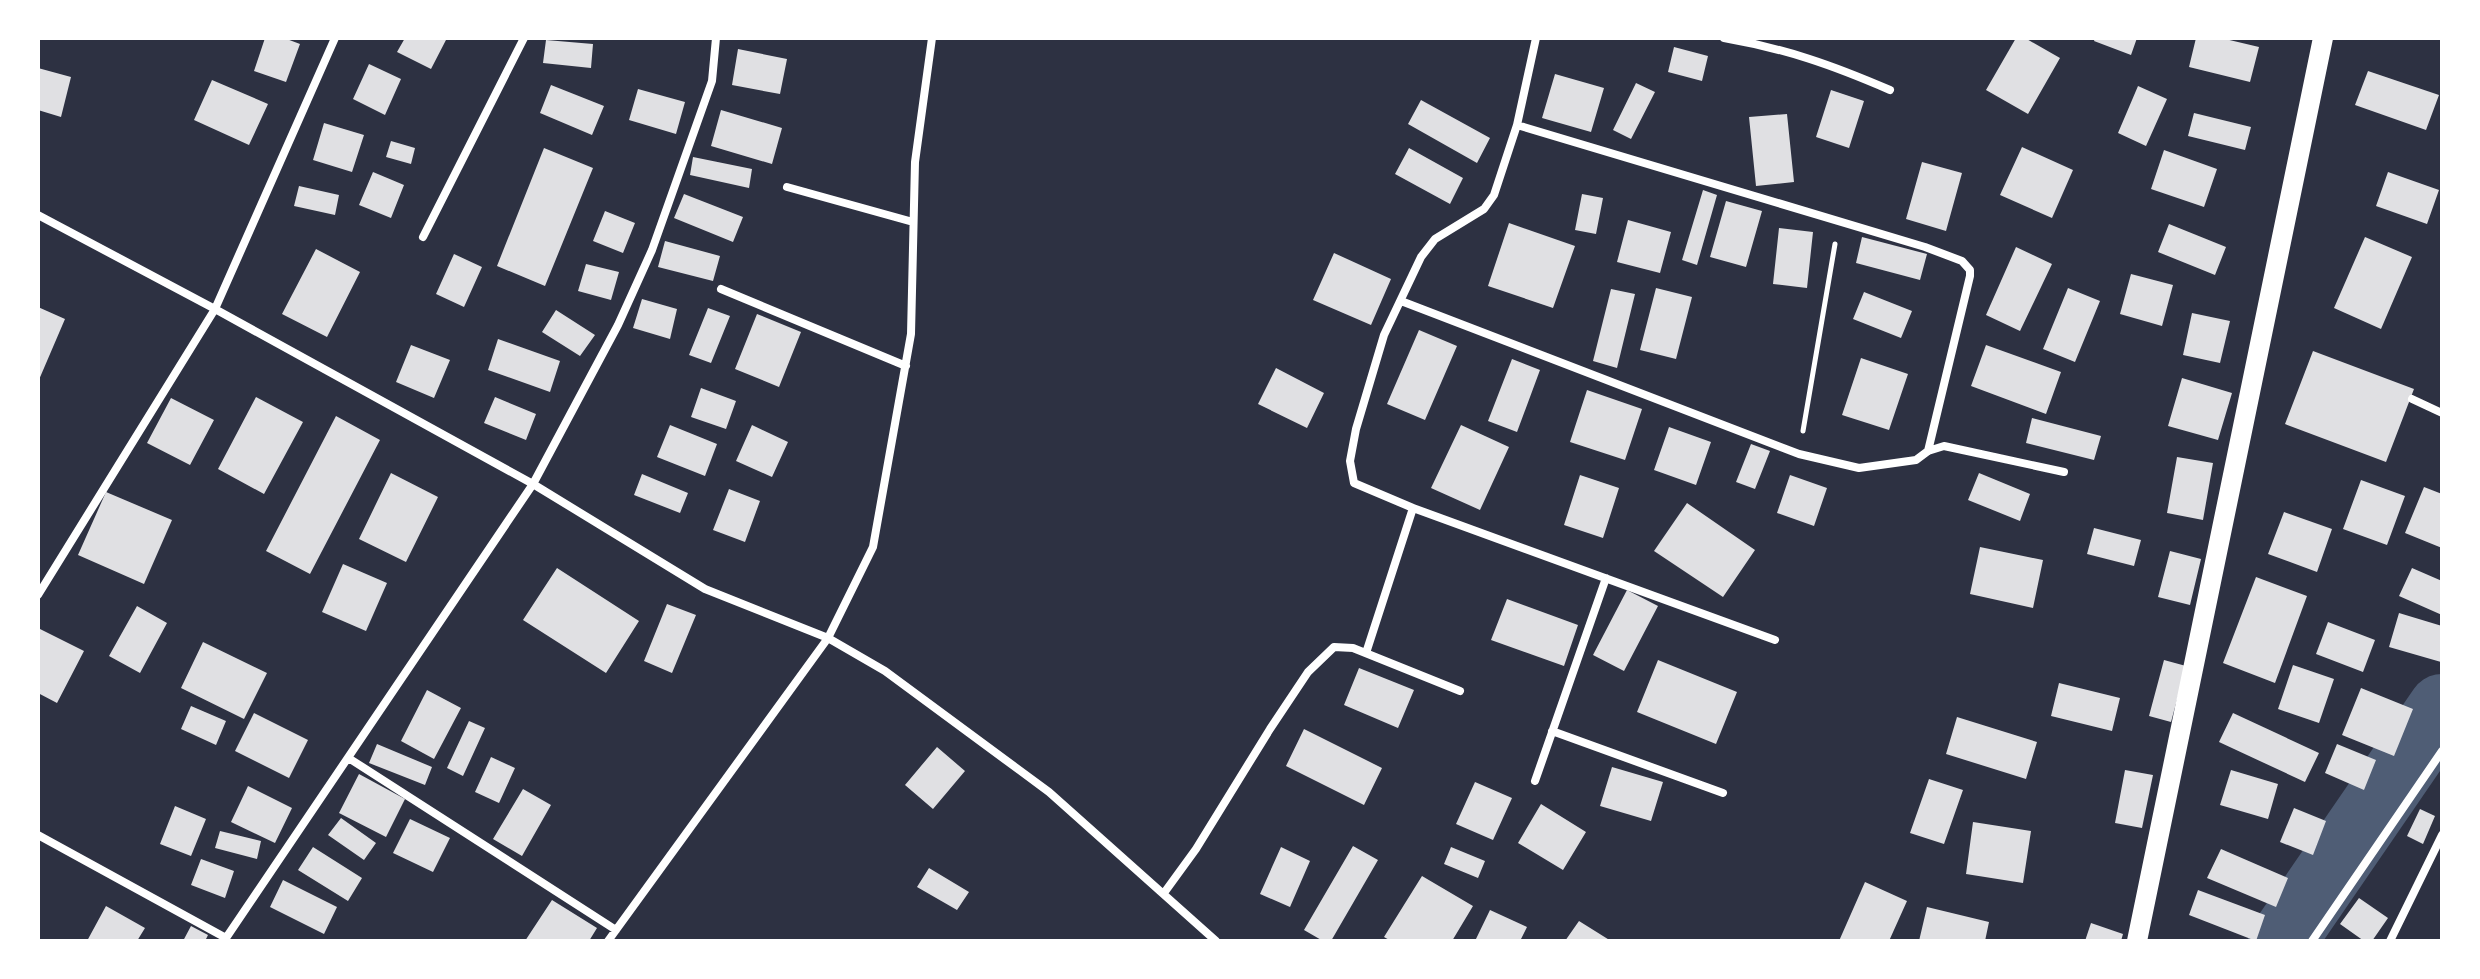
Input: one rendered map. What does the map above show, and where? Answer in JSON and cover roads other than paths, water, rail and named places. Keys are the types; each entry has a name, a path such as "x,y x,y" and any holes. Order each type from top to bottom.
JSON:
{"main road":[{"path":"2137,941 2323,38"}],"street":[{"path":"38,595 215,309 335,38"},
{"path":"423,237 524,38"},
{"path":"38,835 225,939 350,759 533,484 618,325 652,250 712,81 716,38"},
{"path":"608,941 828,638 873,547 911,334 915,162 932,38"},
{"path":"1536,38 1517,125 1494,195 1484,209 1435,239 1421,257 1384,335 1356,429 1350,461 1354,483 1413,508 1775,640"},
{"path":"1724,38 1768,45 1807,57 1890,90"},
{"path":"1517,125 1925,247 1962,261 1970,270 1928,451"},
{"path":"787,187 913,222"},
{"path":"38,215 533,484 705,589 828,638 885,671 1049,792 1216,941"},
{"path":"721,289 906,366"},
{"path":"1401,301 1799,454 1859,468 1916,460 1928,451 1944,446 2064,472"},
{"path":"2412,399 2442,413"},
{"path":"1366,653 1413,508"},
{"path":"1535,781 1606,578"},
{"path":"1164,893 1196,849 1296,689 1319,659 1334,647 1366,653 1460,691"},
{"path":"1552,731 1723,793"},
{"path":"2312,941 2442,751"},
{"path":"350,759 616,930"},
{"path":"2390,941 2442,835"}],"waterway":[{"path":"2282,941 2442,708"}]}
